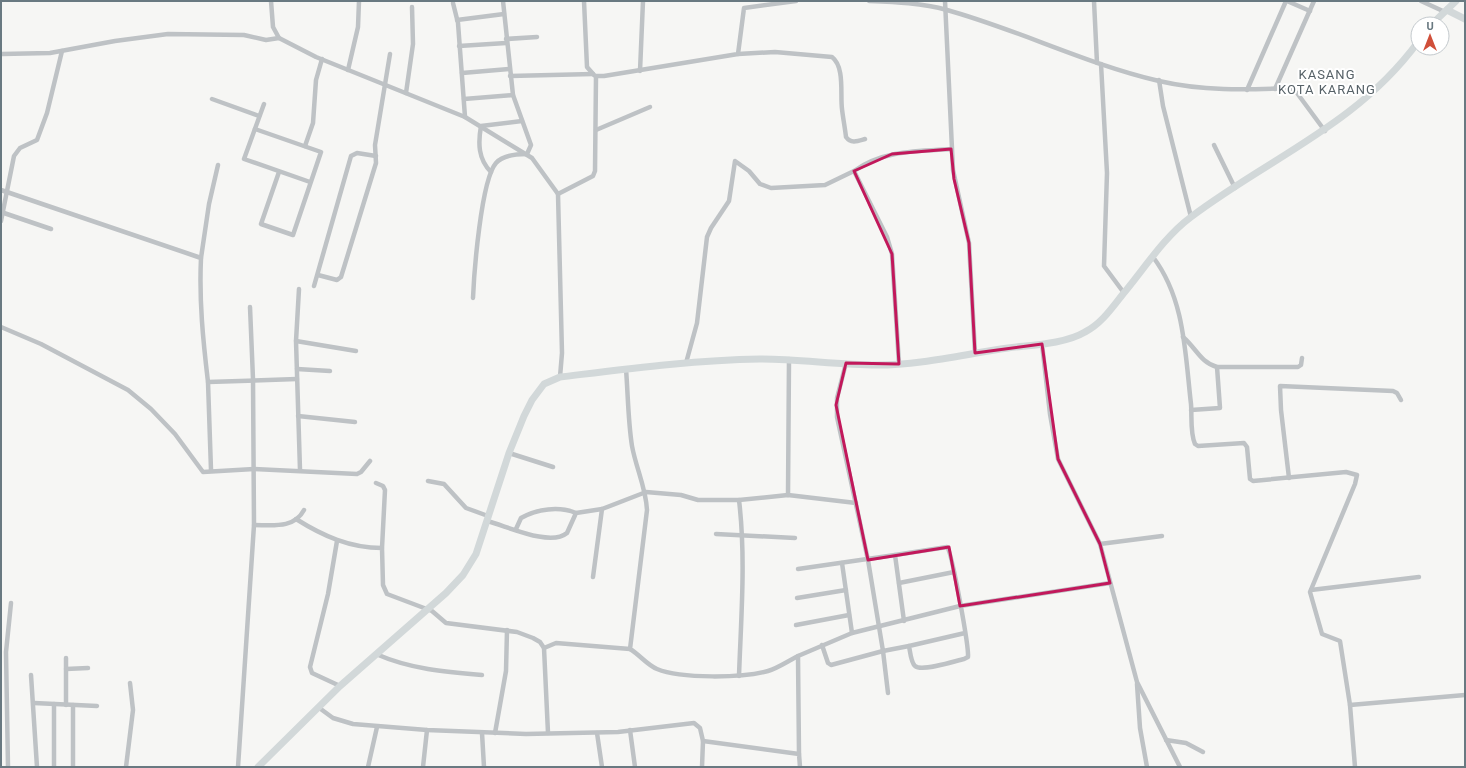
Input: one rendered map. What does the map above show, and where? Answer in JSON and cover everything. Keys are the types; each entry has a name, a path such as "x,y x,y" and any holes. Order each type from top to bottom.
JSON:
{"street":[{"path":"271,1 273,27 279,38"},
{"path":"348,70 358,27 359,1"},
{"path":"503,1 506,41 513,95 531,145 527,154"},
{"path":"558,194 594,174 596,130 595,75 587,67 584,1"},
{"path":"640,70 643,1"},
{"path":"738,54 745,1"},
{"path":"744,8 796,1"},
{"path":"869,1 900,3 945,10 1099,64 1159,80 1203,88 1247,90 1288,88 1297,93 1325,130"},
{"path":"945,1 954,179 968,243 975,354"},
{"path":"1094,1 1107,173 1104,266 1105,271 1124,293"},
{"path":"1247,90 1286,1 1310,11"},
{"path":"1275,89 1314,1"},
{"path":"1421,1 1465,19"},
{"path":"1441,16 1456,1"},
{"path":"453,3 457,20 465,117"},
{"path":"406,93 413,44 412,7"},
{"path":"457,20 504,14"},
{"path":"2,54 62,51 115,40 168,34 244,35 266,40 279,38 322,59 465,117 481,126 527,154 558,194 562,354 560,377"},
{"path":"459,46 537,37"},
{"path":"1,221 3,191 14,156 20,148 37,140 43,126 62,51"},
{"path":"258,767 340,686 453,586 471,564 476,554 510,453 532,400 544,384 560,377 686,363 789,359 878,365 899,364 1042,344 1075,337 1085,332 1108,314 1174,232 1191,217 1325,130 1388,77 1410,51"},
{"path":"510,76 595,75 640,70 738,54 775,52 832,57 837,62 840,77 846,137 855,142 865,139"},
{"path":"318,275 334,280 341,279 376,163 375,145 386,86 390,54"},
{"path":"305,146 313,123 316,80 322,59"},
{"path":"462,73 509,69"},
{"path":"1159,80 1163,106 1191,217"},
{"path":"464,99 513,95"},
{"path":"212,99 259,116"},
{"path":"264,104 244,159 310,182"},
{"path":"596,130 650,107"},
{"path":"481,126 522,121"},
{"path":"481,126 480,151 482,160 491,172"},
{"path":"255,129 321,152 293,235 262,224 279,172"},
{"path":"1214,145 1235,188"},
{"path":"686,363 697,323 707,237 711,228 729,201 735,161 749,171 760,184 771,188 825,185 865,164 892,154 952,148"},
{"path":"314,286 351,156 356,153 376,156"},
{"path":"473,298 477,244 491,172 495,164 501,159 510,156 527,154"},
{"path":"211,470 208,382 199,286 201,258 209,204 218,165"},
{"path":"854,171 887,237 892,254 899,364"},
{"path":"3,191 201,258"},
{"path":"2,212 51,229"},
{"path":"1153,257 1161,267 1173,289 1178,304 1191,410 1193,441 1196,445 1244,443 1247,447 1251,480 1346,472 1354,473 1357,477 1311,590 1311,601 1320,631 1324,635 1340,641 1350,706 1355,767"},
{"path":"299,289 296,341 300,470"},
{"path":"238,767 254,525 253,379 250,307"},
{"path":"1,328 41,344 128,390 151,409 175,434 203,472 211,470 254,469 300,470 357,474 361,472 370,461"},
{"path":"1183,337 1194,348 1202,360 1217,367 1298,367 1301,365 1302,358"},
{"path":"296,341 356,351"},
{"path":"1042,344 1050,414 1058,459 1100,544 1137,682 1180,767"},
{"path":"788,495 789,359"},
{"path":"846,363 837,398 836,417 868,560 883,651 888,694"},
{"path":"1191,410 1214,410 1220,408 1217,367"},
{"path":"297,369 330,371"},
{"path":"626,369 632,444 639,474 646,492 646,521 630,649"},
{"path":"208,382 253,379 297,379"},
{"path":"1289,478 1281,410 1280,386 1393,391 1397,393 1401,400"},
{"path":"298,416 355,422"},
{"path":"510,453 554,467"},
{"path":"428,481 444,484 466,508 516,529 547,538 562,536 570,529 576,513"},
{"path":"376,483 383,486 385,490 382,548 385,593 435,613 446,623 507,630 533,638 540,642 544,648 548,733"},
{"path":"516,529 521,518 542,510 565,509 576,513 602,509 646,492 681,495 698,500 739,500 788,495 856,503"},
{"path":"739,500 742,535 739,676"},
{"path":"593,577 602,509"},
{"path":"254,525 287,524 301,516 304,510"},
{"path":"296,519 336,541 356,546 382,548"},
{"path":"716,534 795,538"},
{"path":"1100,544 1162,536"},
{"path":"336,541 328,594 310,667 312,673 340,686"},
{"path":"798,569 868,560 947,547 950,550 968,654 964,659 926,668 917,668 914,664 909,646"},
{"path":"895,555 904,621"},
{"path":"842,563 852,633"},
{"path":"899,583 954,572"},
{"path":"1311,590 1419,577"},
{"path":"544,648 556,643 630,649 647,663 667,673 686,675 739,676 769,671 822,645 852,633 960,606 1110,583"},
{"path":"797,598 846,590"},
{"path":"8,767 6,652 11,603"},
{"path":"796,625 849,615"},
{"path":"495,733 505,676 507,630"},
{"path":"822,645 828,663 832,665 883,651 965,633"},
{"path":"376,654 390,660 424,669 482,674"},
{"path":"798,656 800,767"},
{"path":"66,658 66,705"},
{"path":"66,669 88,668"},
{"path":"31,675 37,767"},
{"path":"1137,682 1140,728 1147,767"},
{"path":"126,767 133,710 130,683"},
{"path":"1350,706 1465,695"},
{"path":"34,703 97,706"},
{"path":"54,704 54,767"},
{"path":"73,705 73,767"},
{"path":"318,707 341,722 377,727 482,733 597,733 694,723 700,728 703,741 702,767"},
{"path":"368,767 377,727"},
{"path":"423,767 427,730"},
{"path":"630,730 636,767"},
{"path":"482,733 484,767"},
{"path":"597,733 602,767"},
{"path":"1166,740 1186,743 1203,752"},
{"path":"703,741 799,754"}],"highlighted area":[{"path":"951,149 954,179 969,243 975,353 1042,344 1058,459 1100,544 1110,583 960,606 949,547 868,560 836,405 846,363 899,364 892,254 854,171 892,154"}],"district":[{"name":"KASANG KOTA KARANG","path":"1327,82"}]}
